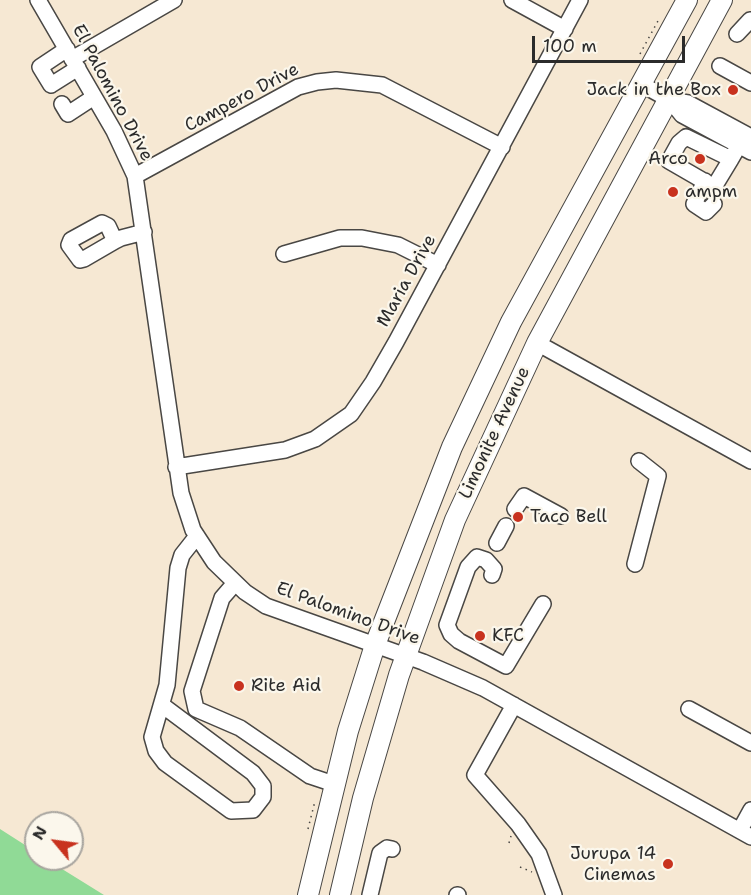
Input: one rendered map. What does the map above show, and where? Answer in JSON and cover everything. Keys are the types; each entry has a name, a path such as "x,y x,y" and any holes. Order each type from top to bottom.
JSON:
{"main road":[{"name":"Limonite Avenue","path":"308,895 334,784 375,645 422,518 483,377 687,0"},
{"name":"Limonite Avenue","path":"340,895 379,739 405,656 455,520 537,343 722,0"}],"street":[{"name":"El Palomino Drive","path":"38,0 114,131 135,176 176,467 184,506 196,536 214,562 235,583 279,612 405,656 483,688 745,833"},
{"path":"94,96 68,114 40,67 72,59 174,0"},
{"path":"512,0 565,29"},
{"name":"Maria Drive","path":"176,467 285,450 334,428 351,414 363,398 438,265 580,0"},
{"path":"737,34 750,20"},
{"path":"56,94 72,59"},
{"path":"720,66 751,83"},
{"name":"Campero Drive","path":"135,176 298,87 336,80 382,85 502,147"},
{"path":"641,84 670,100 688,103 747,145"},
{"path":"670,100 682,115 747,145"},
{"path":"694,140 703,126"},
{"path":"729,162 686,137 679,143 669,161 714,187 729,162 747,145"},
{"path":"724,184 727,179 729,162"},
{"path":"705,182 694,204 706,212 714,204"},
{"path":"115,241 144,232"},
{"path":"284,254 340,238 362,238 398,245 438,265"},
{"path":"537,343 751,461"},
{"path":"635,564 658,476 639,461"},
{"path":"515,509 524,496 561,516"},
{"path":"497,543 506,526"},
{"path":"162,705 253,773 263,786 263,797 253,810 231,811 165,763 156,751 152,737 162,705 172,647 178,568 182,555 196,536"},
{"path":"492,575 494,569 486,560 477,557 468,567 447,626 451,634 506,666 543,604"},
{"path":"235,583 222,598 192,691 196,709 240,728 310,776 334,784"},
{"path":"514,705 475,775 518,824 541,857 554,895"},
{"path":"690,709 751,743"},
{"path":"745,833 751,810"},
{"path":"370,895 380,854 387,848 392,849"}],"green space":[{"path":"0,829 24,844 24,871 65,871 104,895 0,895"}],"place":[{"name":"Jack in the Box","path":"733,90"},
{"name":"Arco","path":"700,159"},
{"name":"ampm","path":"673,192"},
{"name":"Taco Bell","path":"518,517"},
{"name":"KFC","path":"480,636"},
{"name":"Rite Aid","path":"239,686"},
{"name":"Jurupa 14 Cinemas","path":"668,864"}]}
